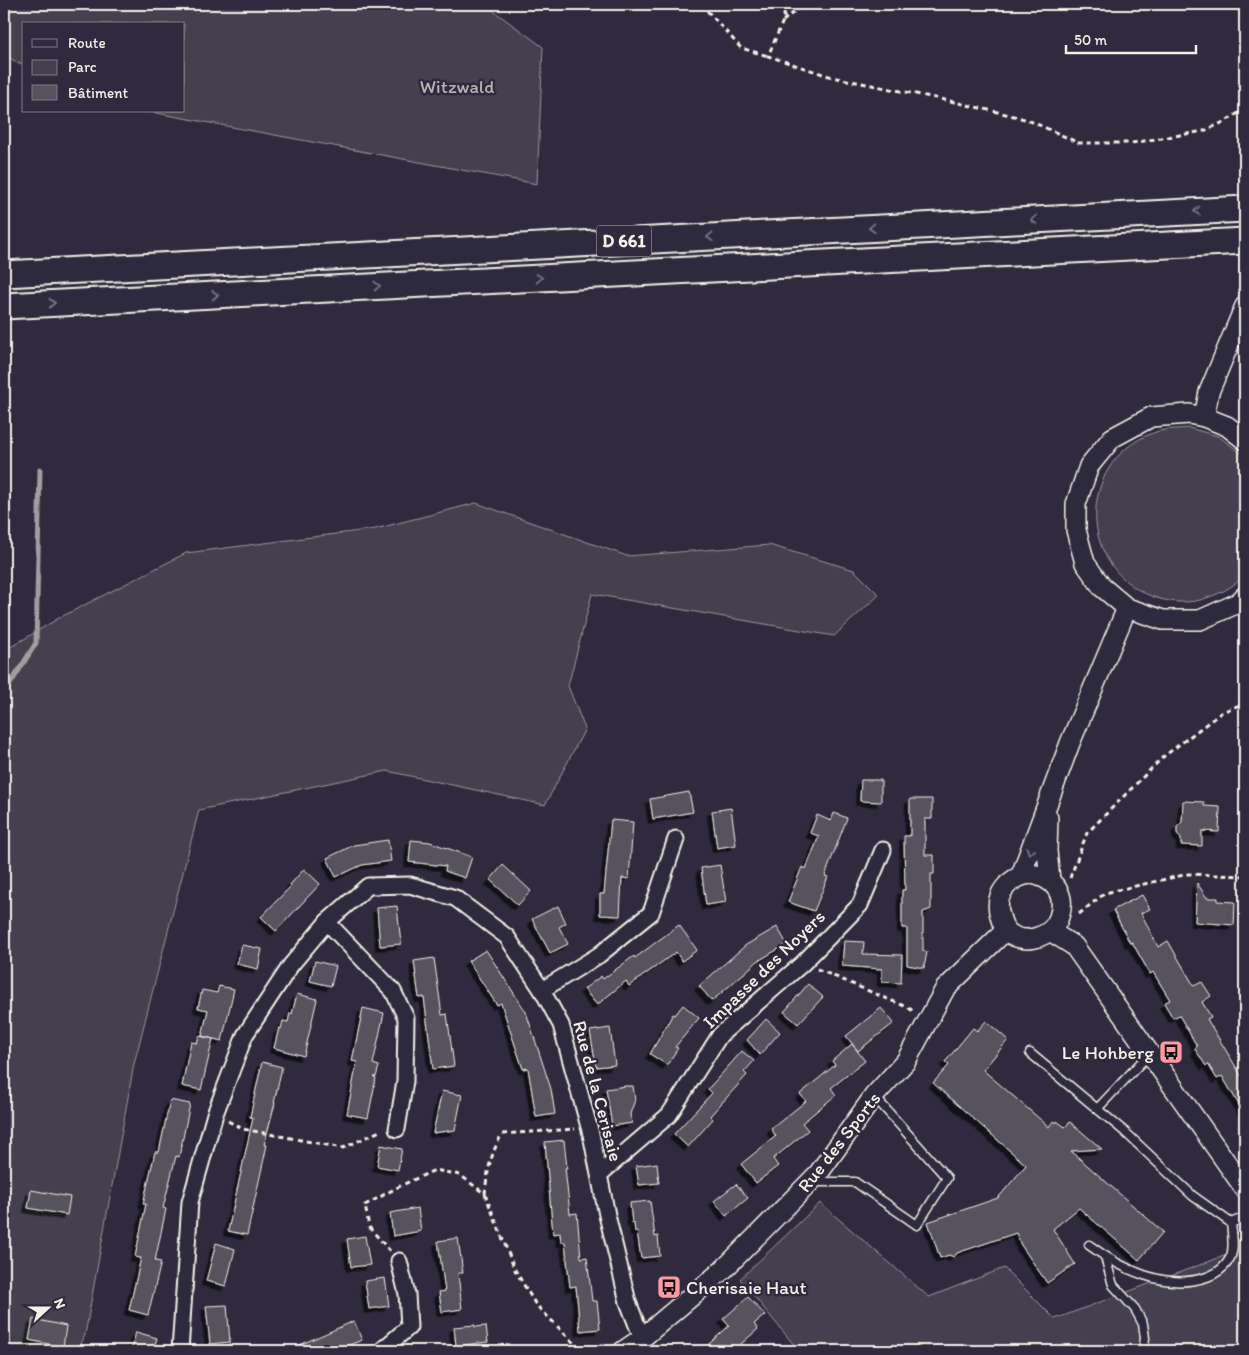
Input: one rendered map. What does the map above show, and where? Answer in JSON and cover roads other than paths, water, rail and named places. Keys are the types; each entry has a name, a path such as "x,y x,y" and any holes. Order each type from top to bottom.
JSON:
{"highway":[{"name":"D 661","path":"4,274 1245,209"},
{"name":"D 661","path":"4,306 1245,241"},
{"path":"1097,249 1185,256 1245,254"}],"street":[{"path":"1204,417 1209,392 1245,306"},
{"path":"1245,440 1227,426 1204,417 1189,414 1151,417 1112,438 1089,466 1076,504 1076,530 1086,563 1102,587 1127,608 1163,620 1200,620 1238,604 1245,596"},
{"path":"1021,875 1070,743 1127,608"},
{"path":"1050,880 1047,823 1051,795"},
{"path":"542,990 600,956 651,913 676,839"},
{"name":"Impasse des Noyers","path":"600,1174 669,1115 720,1034 803,963 860,905 883,850"},
{"path":"1031,874 1050,880 1058,889 1062,900 1062,910 1058,921 1050,931 1042,936 1031,939 1015,936 1006,930 998,910 1000,897 1011,880 1021,875 1031,874"},
{"name":"Rue de la Cerisaie","path":"180,1351 190,1202 214,1114 245,1035 291,965 327,922 368,886 410,885 455,898 507,937 542,990 560,1025 591,1134 607,1215 628,1302 642,1338"},
{"path":"327,922 392,991 406,1018 405,1080 396,1129"},
{"name":"Rue des Sports","path":"623,1351 642,1338 724,1269 818,1174 874,1096 906,1061 945,989 1006,930"},
{"path":"1050,931 1074,946 1245,1189"},
{"path":"381,1351 410,1327 407,1294 399,1261"}],"lane":[{"path":"1030,1053 1125,1132 1193,1196 1231,1223 1233,1242 1231,1257 1220,1272 1201,1279 1183,1282 1160,1280 1124,1266 1105,1257 1089,1244"},
{"path":"1097,1109 1150,1053"},
{"path":"810,1182 855,1182 916,1225 948,1178 874,1096"},
{"path":"1231,1223 1245,1217"},
{"path":"1105,1257 1112,1285 1134,1309 1144,1324 1145,1338 1143,1351"}],"waterway":[{"path":"4,694 36,643 40,469"}],"place":[{"name":"Le Hohberg","path":"1171,1052"},
{"name":"Cherisaie Haut","path":"669,1287"}],"park label":[{"name":"Witzwald","path":"457,86"}]}
